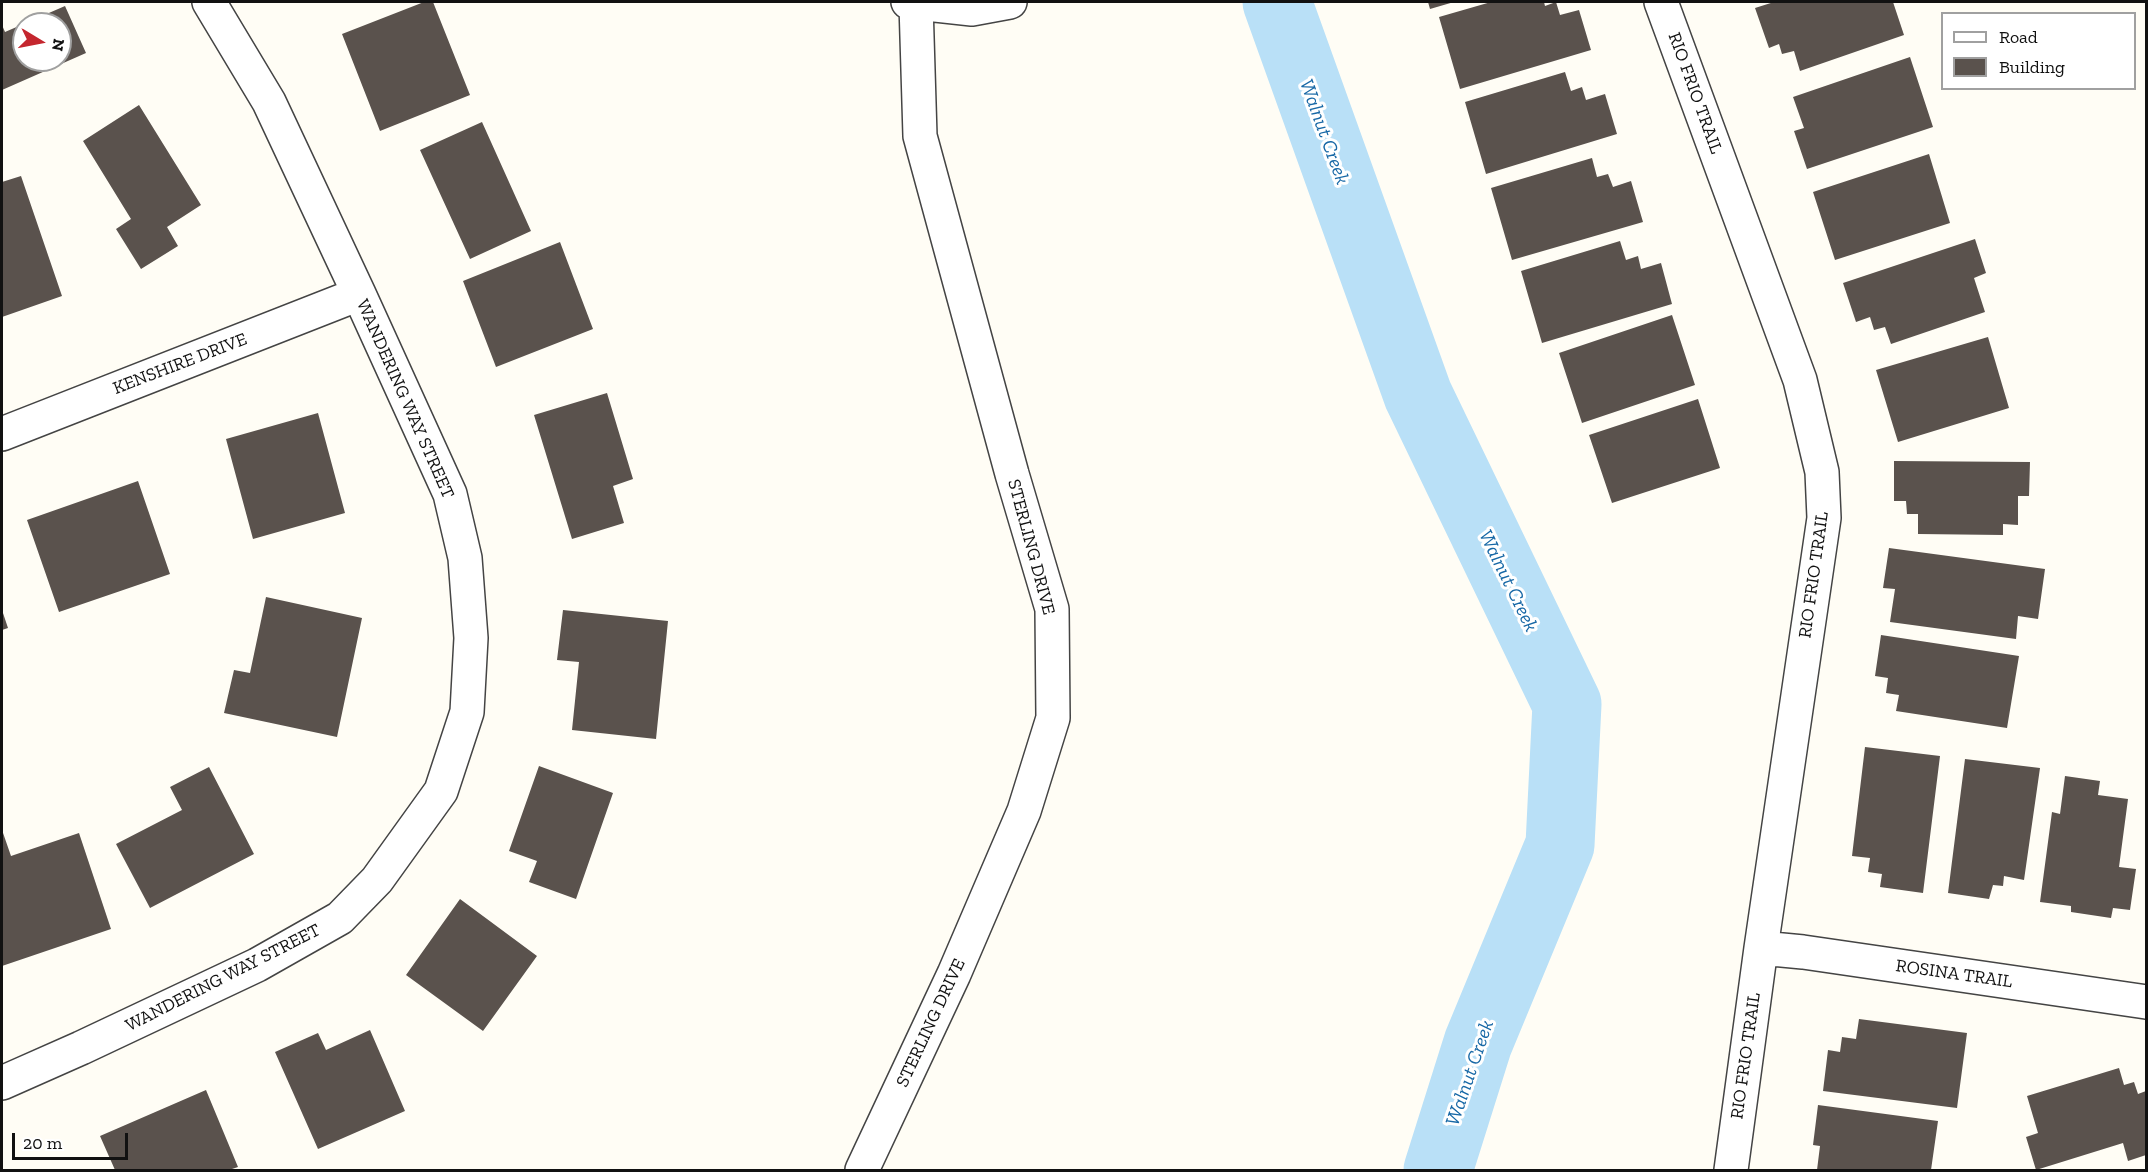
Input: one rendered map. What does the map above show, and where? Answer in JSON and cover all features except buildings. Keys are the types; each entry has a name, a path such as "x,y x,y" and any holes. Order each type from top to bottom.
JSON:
{"street":[{"name":"WANDERING WAY STREET","path":"2,1083 257,965 340,918 377,880 441,791 467,712 471,638 465,558 450,494 269,102 209,2"},
{"path":"912,3 972,9 1010,2"},
{"name":"RIO FRIO TRAIL","path":"1661,2 1800,380 1822,472 1824,518 1731,1170"},
{"name":"STERLING DRIVE","path":"862,1170 954,974 1024,811 1053,718 1052,609 1012,474 920,136 912,3"},
{"name":"KENSHIRE DRIVE","path":"2,434 359,294"},
{"name":"ROSINA TRAIL","path":"1761,948 1803,952 2146,1002"}],"waterway":[{"name":"Walnut Creek","path":"1277,2 1418,395 1567,704 1560,845 1478,1043 1438,1170"}]}
